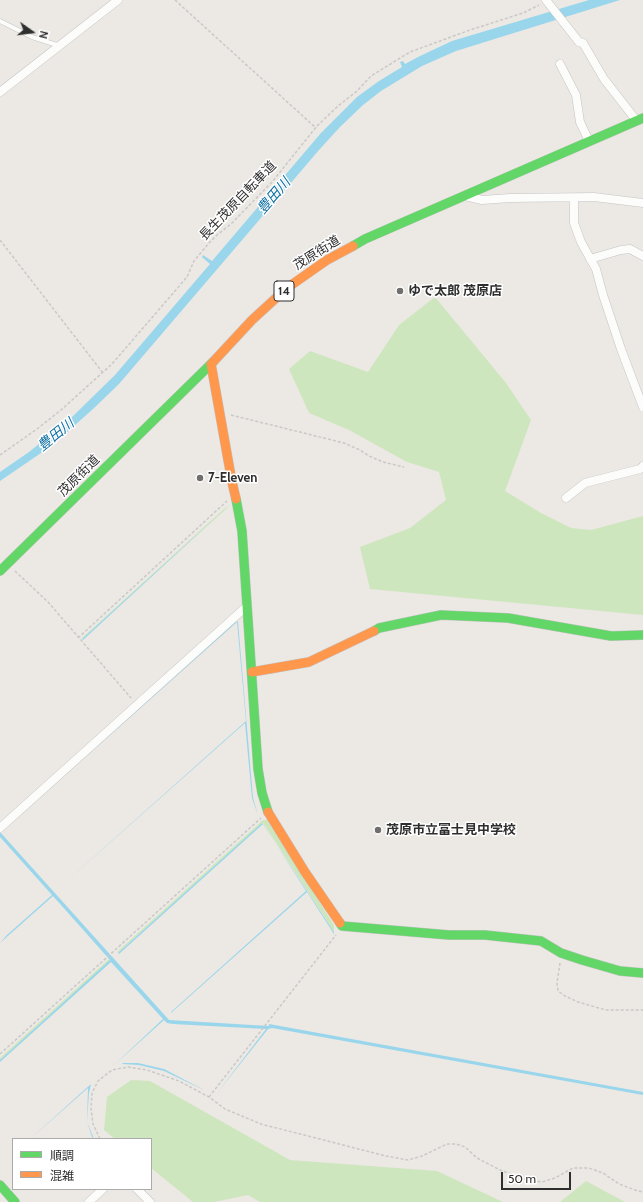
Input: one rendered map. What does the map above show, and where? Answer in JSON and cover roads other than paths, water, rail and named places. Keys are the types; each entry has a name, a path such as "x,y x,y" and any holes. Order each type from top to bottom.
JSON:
{"street":[{"path":"0,92 118,0"},
{"path":"547,1 579,42 583,43 604,79 640,119"},
{"path":"560,64 576,95 580,122 589,141"},
{"name":"茂原街道","path":"0,572 211,364 252,320 281,294 327,260 365,239 640,119"},
{"path":"465,196 482,200 510,198 594,197 643,203"},
{"path":"574,198 574,223 581,242 596,269 621,349 643,407"},
{"path":"590,259 621,250 630,250 643,256"},
{"path":"211,364 242,531 258,769 262,793 268,812 305,872 342,926 449,935 485,935 541,941 561,953 620,971 643,973"},
{"path":"566,498 585,483 640,469 643,466"},
{"path":"0,827 247,606"},
{"path":"252,672 309,662 379,628 441,615 508,618 611,636 643,635"},
{"path":"0,1185 14,1202"},
{"path":"88,1202 102,1190"},
{"path":"138,1190 150,1202"}],"lane":[{"path":"0,21 32,37 60,46"}],"water":[{"name":"豊田川","path":"589,0 620,0 456,51 422,66 381,91 363,105 319,150 119,384 65,434 41,453 0,481 0,472 29,452 71,418 115,375 210,264 202,257 203,255 212,261 321,133 357,97 402,67 400,62 403,61 405,64 452,41"},
{"path":"225,509 83,640 82,639"},
{"path":"236,621 238,622 253,798 258,815 252,798 245,723 60,887 246,721 237,622 7,827"},
{"path":"262,823 263,824 119,954 118,953"},
{"path":"0,832 169,1020 269,1026 269,1024 643,1092 643,1095 272,1028 268,1029 217,1093 266,1029 173,1024 167,1023 164,1020 113,1066 163,1019 111,962 0,1062 0,1060 110,960 53,896 0,943 52,895 0,837"},
{"path":"275,842 334,934 307,892 171,1013 306,891"},
{"path":"138,1063 164,1069 206,1091 164,1071 139,1065 122,1064"},
{"path":"91,1084 87,1122 88,1088 31,1138"}],"place":[{"name":"ゆで太郎 茂原店","path":"400,291"},
{"name":"7-Eleven","path":"200,478"},
{"name":"茂原市立冨士見中学校","path":"378,830"}]}
